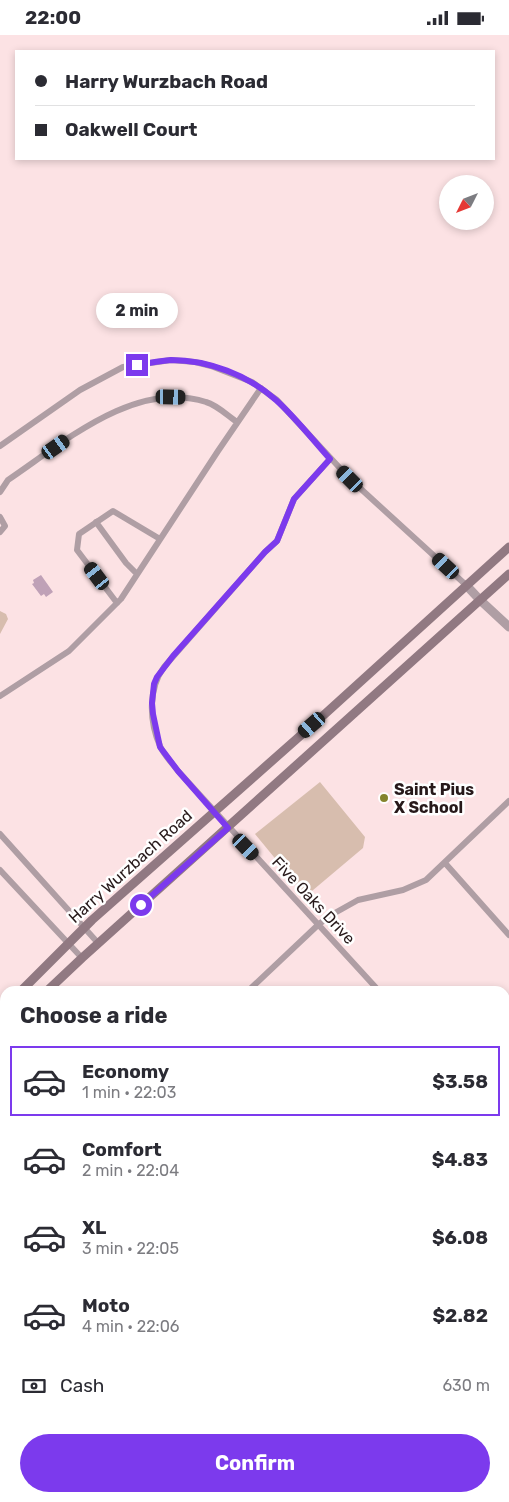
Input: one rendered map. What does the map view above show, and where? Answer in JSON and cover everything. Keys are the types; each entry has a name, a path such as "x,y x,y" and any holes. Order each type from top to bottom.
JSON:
{"main road":[{"name":"Harry Wurzbach Road","path":"26,986 68,942 346,696 509,547"},
{"path":"52,986 509,574"}],"street":[{"path":"0,446 80,390 123,367 171,360 195,362 230,372 252,381 277,400 330,459 509,627"},
{"path":"0,696 69,651 117,603 261,388"},
{"path":"0,492 8,480 104,415 158,397 183,397 207,402 238,422"},
{"name":"Five Oaks Drive","path":"330,459 294,499 277,541 265,552 173,656 157,677 154,684 152,703 160,747 178,771 228,828 375,986"},
{"path":"117,603 78,550 79,534 113,511 160,539"},
{"path":"0,517 5,526 0,532"},
{"path":"96,523 126,563 137,574"},
{"path":"253,986 319,924 358,900 415,886 426,880 509,801"},
{"path":"0,834 98,943"},
{"path":"445,863 509,935"},
{"path":"0,870 82,958"}],"shaded area":[{"path":"41,575 53,592 46,597 44,594 41,596 32,584 34,583 33,580"},
{"path":"0,611 6,614 8,619 0,634"},
{"path":"320,782 365,837 363,848 306,896 255,834"}],"place":[{"name":"Saint Pius X School","path":"384,798"}],"route":[{"path":"137,365 171,360 195,362 230,372 252,381 277,400 330,459 294,499 277,541 265,552 173,656 154,684 152,703 154,725 160,747 178,771 228,828 141,905"}]}
